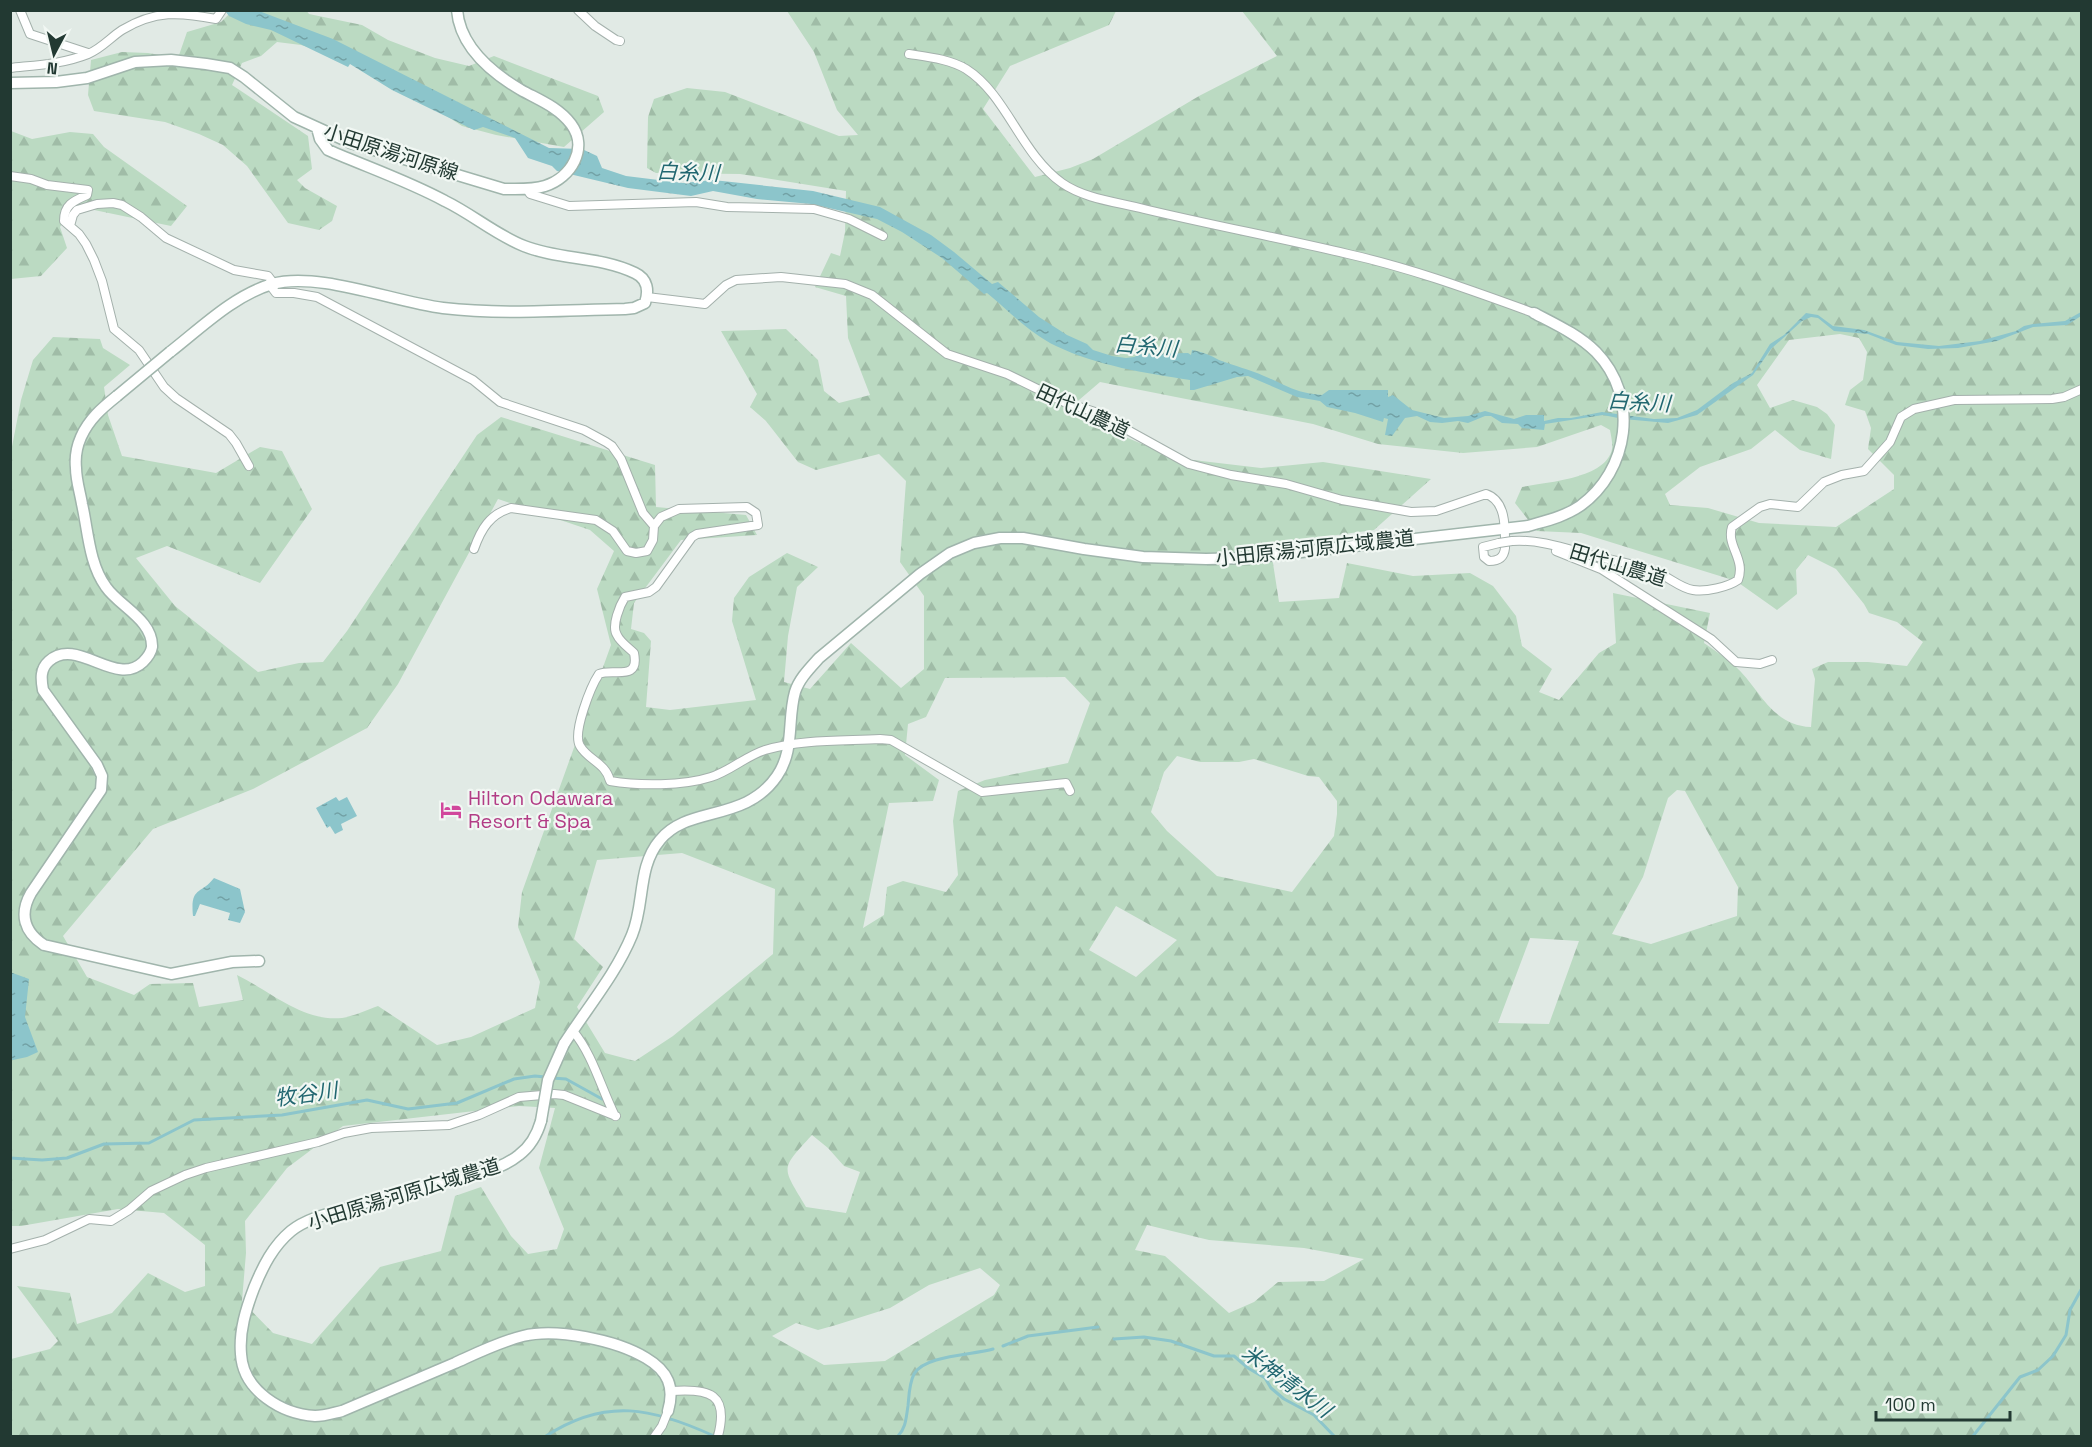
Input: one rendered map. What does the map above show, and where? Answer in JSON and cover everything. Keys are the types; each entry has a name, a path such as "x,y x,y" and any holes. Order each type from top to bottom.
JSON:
{"street":[{"path":"20,10 30,34 89,54"},
{"name":"小田原湯河原線","path":"10,83 56,82 87,78 135,62 171,60 230,68 294,117 351,143 504,189 546,186 560,179 573,166 578,145 572,125 553,108 493,71 476,54 466,41 457,10"},
{"path":"578,10 595,26 620,41"},
{"path":"10,68 48,65 89,54 123,29 160,14 185,14 216,20 222,11"},
{"name":"小田原湯河原広域農道","path":"671,1391 663,1371 641,1355 610,1344 565,1335 524,1336 497,1345 342,1411 318,1416 297,1414 275,1405 259,1391 242,1367 241,1341 246,1309 260,1273 281,1240 294,1229 312,1219 358,1204 501,1166 519,1156 528,1147 541,1121 548,1080 564,1044 626,948 639,914 643,874 652,850 661,837 686,822 742,806 758,796 779,774 787,757 796,690 806,673 819,658 920,574 950,553 974,543 1000,538 1023,538 1143,557 1249,558 1528,526 1555,519 1578,507 1604,483 1616,462 1623,440 1623,410 1618,386 1596,352 1569,331 1534,313 1414,271 1350,254 1188,220 1088,195 1063,184 1044,168 980,80 966,69 950,62 909,54"},
{"path":"259,961 232,962 171,974 44,945 30,933 26,925 24,914 26,902 101,790 102,776 97,765 43,690 42,672 50,660 64,654 75,655 119,669 136,668 149,655 152,647 149,633 138,618 106,587 98,573 92,554 76,469 81,438 88,424 99,411 170,352 240,298 272,284 293,281 315,282 441,308 478,311 633,309 645,303 647,297 645,280 635,273 587,260 541,252 522,245 445,201 328,150 320,139 317,128"},
{"path":"10,176 31,179 47,185 88,190 87,195 67,206 64,221 86,244 94,260 102,281 114,329 139,350 164,387 229,435 249,466"},
{"path":"527,189 530,194 569,207 696,202 727,207 814,209 849,219 883,236"},
{"path":"70,226 73,215 77,210 86,206 113,203 122,206 141,217 166,238 234,270 268,276 276,293 294,292 317,297 352,314 473,380 500,402 584,430 612,446 621,459 643,513 654,525"},
{"name":"田代山農道","path":"647,297 705,304 726,285 736,280 749,278 781,277 845,284 872,295 947,354 1007,374 1064,402 1095,412 1189,464 1231,475 1286,484 1342,500 1411,512 1436,511 1486,494 1494,496 1498,501 1504,529 1504,554 1495,561 1489,561 1484,557 1483,547 1499,543 1512,541 1525,540 1658,573 1689,590 1698,591 1738,580 1741,567 1731,539 1732,527 1753,512 1770,504 1798,507 1824,482 1842,475 1864,471 1890,442 1897,423 1907,412 1954,399 2052,399 2064,397 2082,389"},
{"path":"474,549 479,534 488,520 500,511 511,508 596,520 613,531 627,551 636,553 647,551 653,540 654,525 661,517 679,509 747,507 753,509 759,525 697,534 692,537 656,587 649,592 625,597 615,630 617,636 634,653 635,665 624,674 607,671 599,674 579,723 577,736 580,746 605,768 610,781 640,785 713,776 748,756 765,750 789,745 880,739 891,740 982,792 1066,783 1070,791"},
{"path":"1546,544 1553,550 1601,569 1711,639 1736,662 1760,664 1772,660"},
{"path":"10,1250 45,1240 89,1220 111,1221 129,1210 151,1191 185,1175 318,1142 344,1133 371,1128 449,1125 479,1115 519,1097 554,1094 564,1095 616,1116 603,1092 598,1076 573,1031"},
{"path":"655,1437 668,1411 671,1391 686,1390 708,1394 719,1402 722,1408 722,1422 718,1437"}],"green space":[{"path":"306,10 309,14 362,25 388,40 435,58 469,66 494,56 598,96 604,112 564,147 496,135 462,126 388,77 351,59 301,45 277,42 261,56 242,63 232,85 308,136 312,169 297,180 305,188 337,206 332,221 319,230 288,223 247,166 223,145 165,122 94,111 88,95 91,60 122,52 178,58 187,32 221,22 232,11"},
{"path":"787,11 1116,11 1109,25 1010,66 983,109 1035,177 1093,159 1199,96 1277,56 1242,11 2081,11 2081,1436 11,1436 11,1359 50,1349 58,1341 17,1286 70,1293 77,1324 112,1313 148,1273 185,1292 205,1286 205,1245 164,1213 118,1209 11,1226 10,457 21,400 33,360 53,337 100,339 103,348 130,365 104,387 108,415 122,456 216,473 260,447 282,451 312,509 260,583 167,546 136,558 175,606 258,672 299,663 323,662 347,631 477,435 501,417 655,465 656,507 746,515 757,535 681,540 634,603 631,629 644,633 651,641 646,707 670,710 756,700 732,621 734,598 749,577 787,553 818,567 797,587 788,636 784,682 810,689 851,643 901,688 924,669 924,596 900,562 906,481 879,454 816,470 798,462 766,421 750,407 757,394 721,331 786,329 818,360 824,391 839,403 870,395 848,338 846,296 815,287 831,253 840,256 845,232 846,191 740,174 656,173 647,168 648,117 654,99 687,88 725,92 839,136 858,135 837,110 814,52","holes":["1840,334 1859,338 1867,352 1863,380 1850,390 1845,405 1865,411 1871,428 1868,449 1894,475 1894,489 1836,527 1759,523 1708,508 1670,505 1665,494 1700,467 1751,449 1775,430 1800,450 1831,459 1835,425 1827,414 1817,407 1793,400 1770,408 1757,385 1789,340","1100,382 1313,424 1378,444 1463,453 1537,447 1601,425 1610,430 1612,449 1607,459 1599,467 1559,481 1522,487 1515,503 1537,531 1581,533 1736,581 1777,610 1797,594 1796,570 1808,555 1836,569 1869,613 1897,622 1923,642 1907,666 1868,662 1828,662 1812,669 1815,679 1811,727 1797,725 1775,713 1734,665 1704,643 1710,613 1613,593 1616,643 1599,653 1559,700 1539,692 1552,669 1522,646 1516,616 1493,586 1470,573 1413,576 1347,563 1339,598 1279,602 1270,544 1374,530 1431,479 1323,462 1261,468 1176,458 1065,412","498,499 590,530 614,551 597,589 611,645 522,892 518,927 540,982 535,1008 471,1037 437,1045 378,1006 342,1018 313,1015 287,1004 237,975 243,1000 199,1007 193,983 150,984 134,995 87,977 63,936 153,829 253,789 367,728 398,684","1065,677 1090,703 1068,763 985,780 958,791 953,821 958,875 946,892 903,881 887,887 884,915 863,928 889,803 933,801 939,780 905,755 908,724 926,717 945,678","1177,756 1200,762 1239,762 1254,759 1308,776 1319,777 1337,801 1334,836 1292,892 1217,876 1167,831 1151,812 1164,772","1677,790 1685,791 1738,887 1737,916 1651,944 1612,934 1643,877 1668,798","682,853 775,889 773,954 673,1036 635,1061 605,1053 577,1007 603,967 574,939 597,860","1116,906 1177,940 1136,977 1089,950","1530,938 1579,941 1549,1024 1498,1023","519,1106 555,1108 539,1168 564,1229 557,1249 528,1254 511,1236 481,1187 455,1196 441,1251 380,1267 312,1344 273,1333 242,1301 246,1253 245,1221 287,1168 343,1126","812,1135 844,1166 860,1172 846,1213 806,1207 792,1184 789,1176 789,1163","1147,1225 1209,1240 1304,1248 1364,1259 1324,1281 1278,1282 1254,1302 1229,1313 1165,1256 1135,1250","980,1268 1000,1285 994,1295 885,1361 824,1365 772,1336 796,1323 818,1330 890,1308 929,1285"]},
{"path":"11,131 32,139 70,132 93,134 104,147 187,206 171,226 75,206 60,227 67,248 41,276 11,279"}],"water":[{"path":"225,11 259,11 333,39 549,148 582,149 597,156 602,168 626,176 683,183 713,180 813,191 880,207 931,235 992,284 998,282 1039,317 1067,335 1087,344 1093,350 1126,358 1141,354 1188,353 1191,355 1192,350 1253,371 1305,393 1322,395 1329,390 1388,390 1388,397 1393,395 1412,410 1444,418 1468,416 1485,411 1514,419 1526,415 1544,415 1544,421 1602,412 1654,419 1677,418 1697,410 1733,383 1752,373 1770,344 1784,335 1806,313 1818,315 1833,326 1864,330 1897,342 1939,346 1980,341 2033,324 2065,321 2081,312 2081,316 2067,325 2033,327 1997,341 1958,348 1928,349 1896,345 1868,334 1834,331 1818,318 1811,317 1802,321 1771,349 1753,375 1697,415 1668,423 1603,415 1545,424 1544,430 1502,423 1491,416 1468,423 1458,421 1442,423 1430,422 1417,416 1405,418 1392,436 1385,435 1388,419 1384,418 1383,422 1327,407 1320,401 1297,397 1248,376 1190,390 1190,380 1122,368 1072,353 1037,335 942,258 877,219 811,204 757,199 713,191 691,196 628,188 557,171 552,166 528,158 515,138 483,127 474,130 392,90 350,64 348,67 271,30 246,24 229,16"},
{"path":"336,797 339,801 347,797 357,816 341,824 343,830 335,834 330,826 327,828 316,808"},
{"path":"214,878 240,889 245,912 240,923 228,920 230,913 200,904 193,916 195,895"},
{"path":"10,972 29,979 25,1017 38,1052 13,1060 10,1059"}],"waterway":[{"name":"牧谷川","path":"10,1158 42,1160 67,1158 104,1144 149,1143 194,1120 282,1115 367,1100 408,1109 457,1103 514,1079 545,1077"},
{"name":"牧谷川","path":"552,1078 566,1079 602,1099"},
{"name":"米神清水川","path":"1973,1436 2020,1377 2038,1370 2053,1356 2066,1335 2070,1310 2082,1288"},
{"name":"米神清水川","path":"1003,1346 1028,1336 1098,1327"},
{"name":"米神清水川","path":"1114,1339 1144,1337 1171,1341 1214,1356 1234,1356 1265,1378 1271,1388 1284,1399 1314,1415 1334,1436"},
{"name":"米神清水川","path":"898,1436 905,1422 911,1382 919,1368 938,1359 993,1349"},
{"name":"米神清水川","path":"546,1436 568,1424 609,1411 650,1413 692,1426 714,1436"}],"place":[{"name":"Hilton Odawara Resort & Spa","path":"451,810"}],"water label":[{"name":"白糸川","path":"688,172"},
{"name":"白糸川","path":"1146,346"},
{"name":"白糸川","path":"1639,402"}]}
